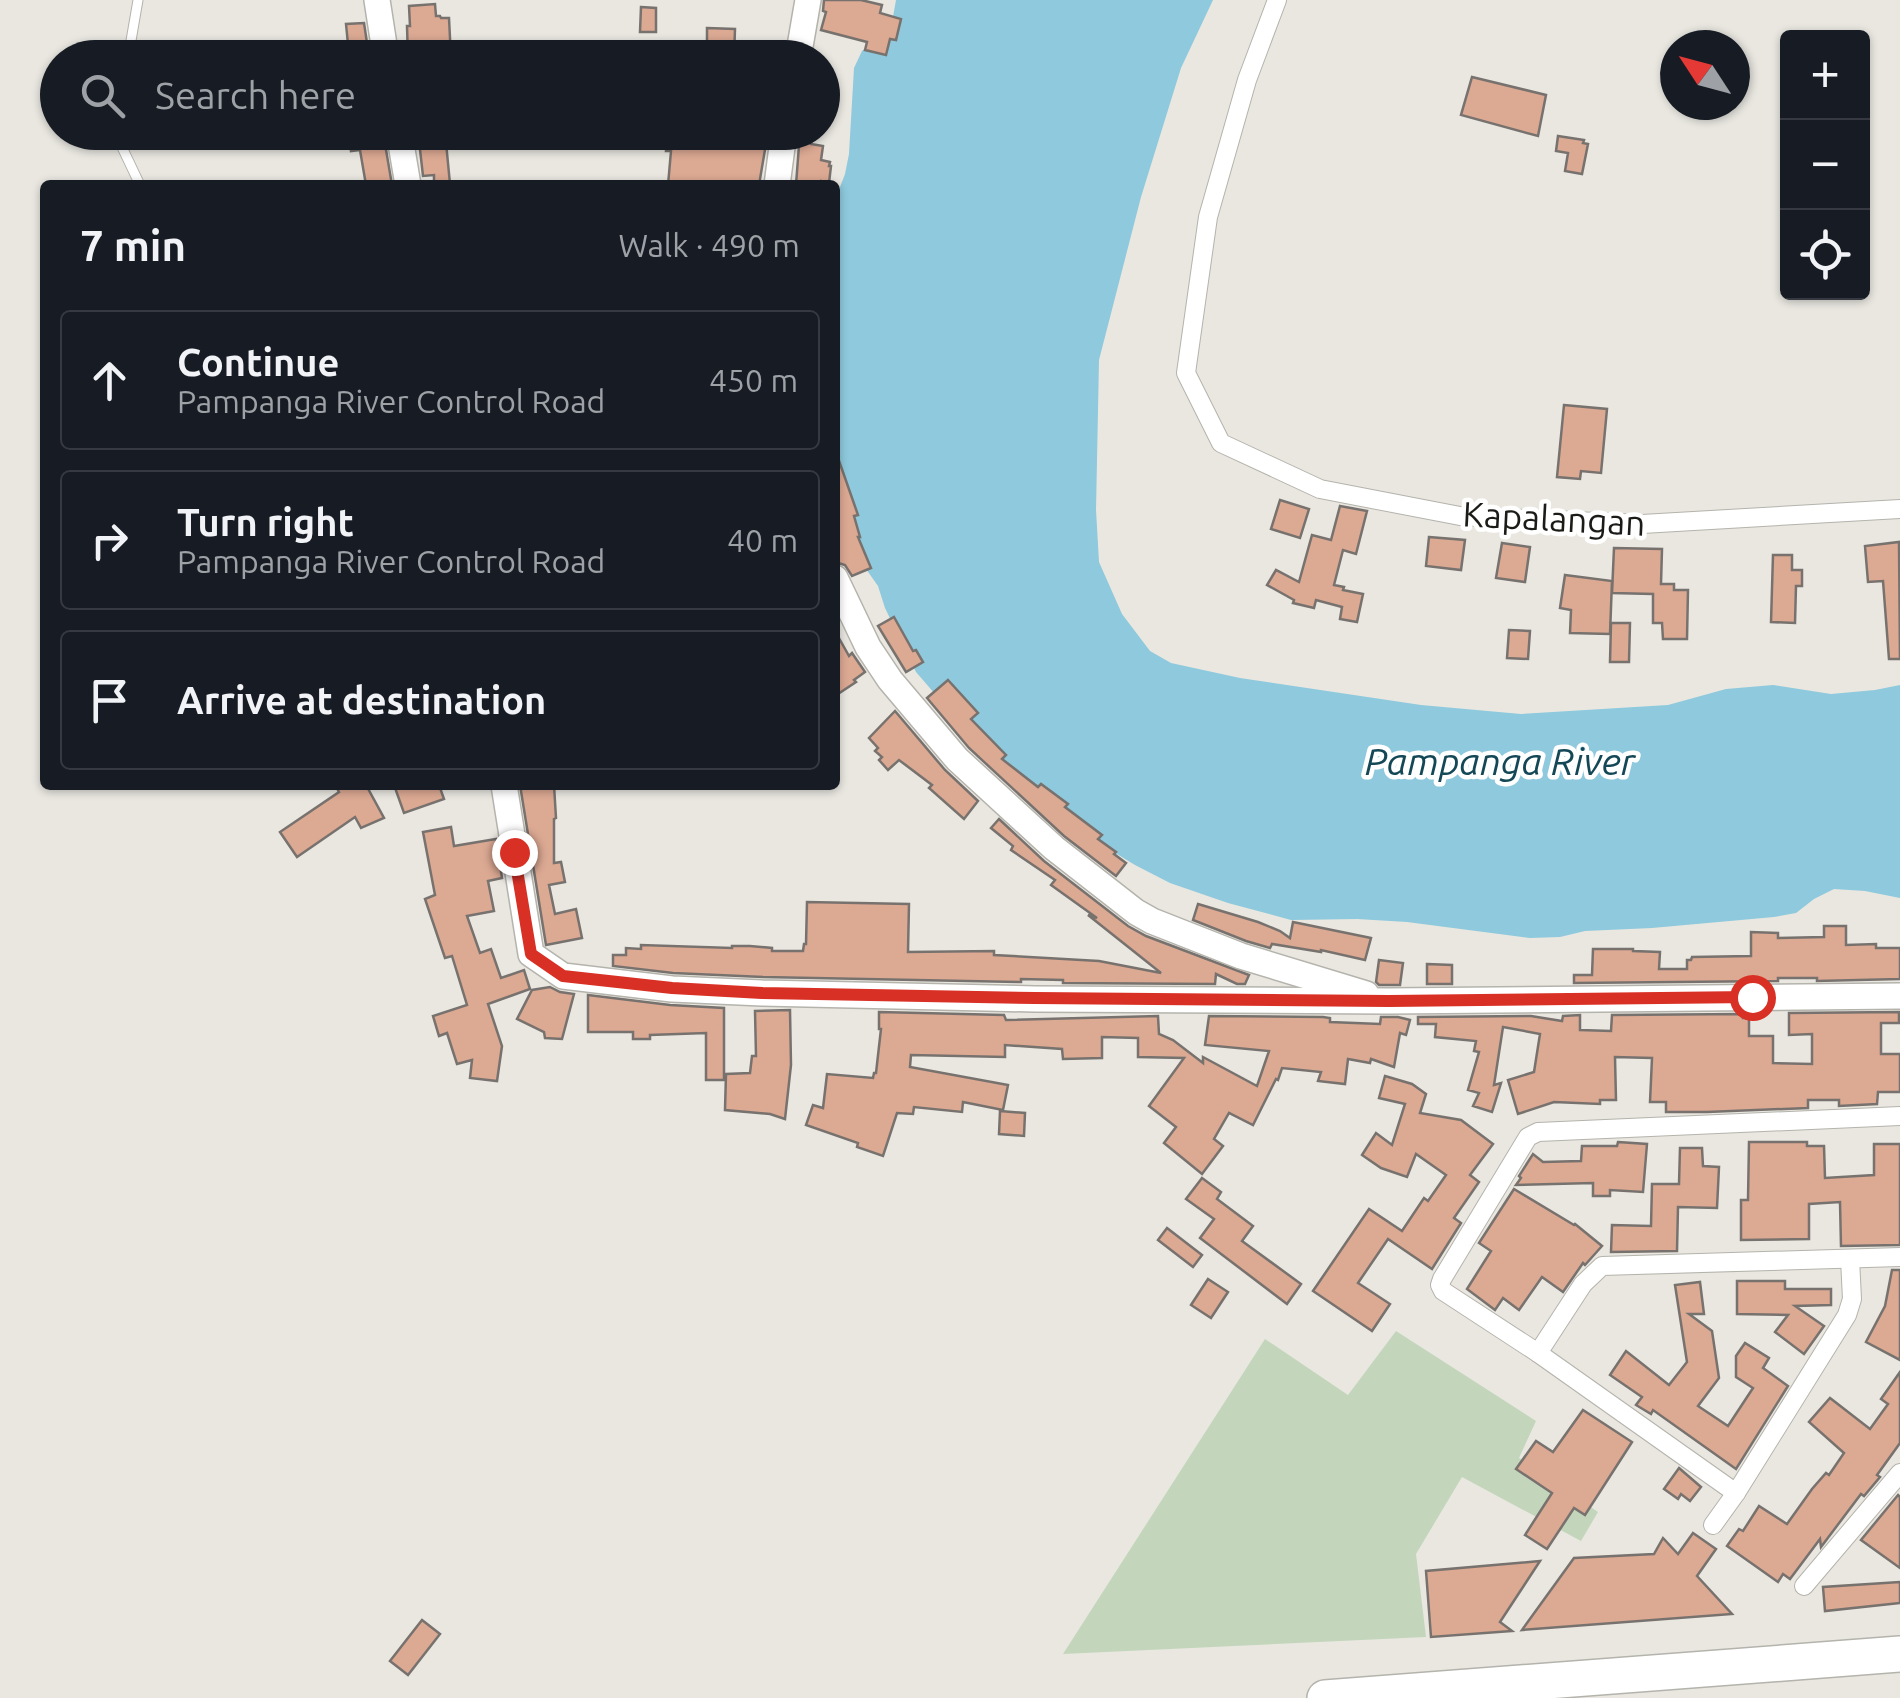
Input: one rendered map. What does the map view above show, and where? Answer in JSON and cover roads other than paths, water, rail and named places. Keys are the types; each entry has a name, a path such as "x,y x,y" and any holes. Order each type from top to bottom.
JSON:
{"highway":[{"path":"1325,1698 1900,1654"}],"main road":[{"path":"376,0 383,40"},
{"path":"801,40 808,0"},
{"path":"402,150 407,180"},
{"path":"778,180 782,150"},
{"path":"840,588 868,646 890,680 957,758 1054,848 1136,912 1152,922 1242,956 1389,1001"},
{"path":"505,790 531,954 563,976 762,993 1016,998 1389,1001 1900,996"}],"street":[{"name":"Kapalangan","path":"1278,0 1248,80 1208,217 1186,373 1221,443 1320,489 1460,516 1642,524 1900,509"},
{"path":"1736,1492 1443,1291 1440,1285 1528,1137 1538,1132 1900,1116"},
{"path":"1538,1353 1582,1284 1602,1266 1900,1257"},
{"path":"1713,1525 1847,1315 1852,1299 1850,1259"},
{"path":"1804,1586 1898,1481"}],"lane":[{"path":"131,40 138,0"},
{"path":"124,150 138,180"}],"water":[{"name":"Pampanga River","path":"896,0 1213,0 1181,68 1141,197 1099,360 1099,562 1122,614 1150,651 1171,663 1240,678 1421,705 1521,714 1668,705 1726,689 1773,685 1831,694 1900,685 1900,898 1834,889 1796,913 1774,917 1585,931 1560,937 1530,938 1407,922 1291,920 1170,883 1071,826 948,709 916,672 878,586 847,542 840,522 840,187 849,154 854,68 862,51 891,28"}]}
